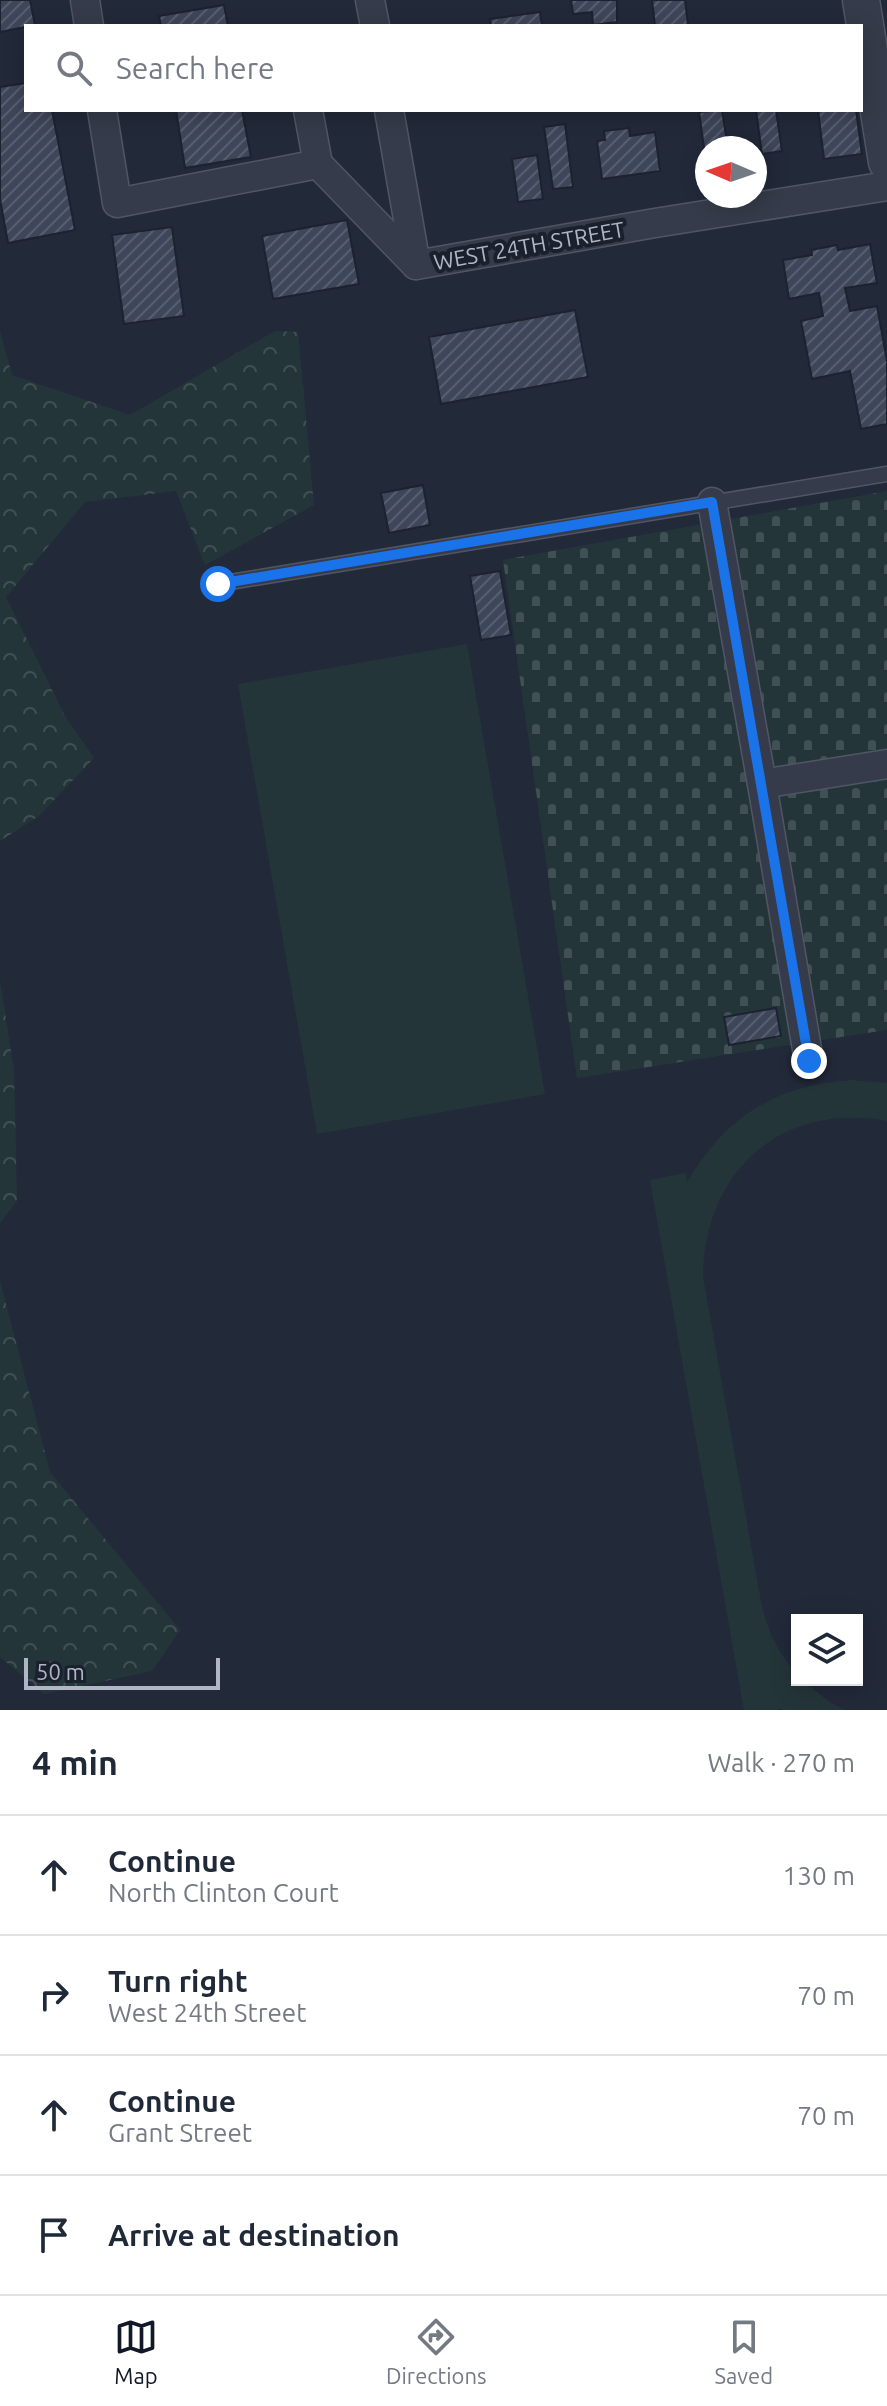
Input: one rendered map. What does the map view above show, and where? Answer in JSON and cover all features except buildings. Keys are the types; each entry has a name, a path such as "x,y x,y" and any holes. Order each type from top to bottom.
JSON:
{"street":[{"path":"85,0 89,24"},
{"path":"370,0 375,24"},
{"path":"861,0 887,162"},
{"path":"102,112 117,203 318,164"},
{"path":"308,112 318,164 416,265"},
{"name":"WEST 24TH STREET","path":"389,112 416,265 887,186"},
{"path":"712,502 809,1061"},
{"path":"762,784 887,764"}],"lane":[{"path":"218,584 887,474"}],"green space":[{"path":"0,331 12,375 130,415 275,331 298,332 314,505 205,565 176,491 85,502 6,597 65,716 94,758 39,816 0,841"},
{"path":"887,491 887,1030 577,1078 503,560"},
{"path":"467,644 545,1094 317,1134 238,684"},
{"path":"0,981 14,1070 17,1201 0,1223"},
{"path":"851,1080 887,1083 887,1121 849,1118 814,1122 782,1134 756,1152 734,1176 717,1205 707,1239 703,1277 769,1629 791,1668 791,1686 810,1686 845,1710 744,1710 650,1180 685,1173 687,1182 719,1139 755,1108 799,1089"},
{"path":"0,1281 50,1472 180,1630 152,1671 44,1694 0,1657"}],"route":[{"path":"218,584 712,502 809,1061"}]}
